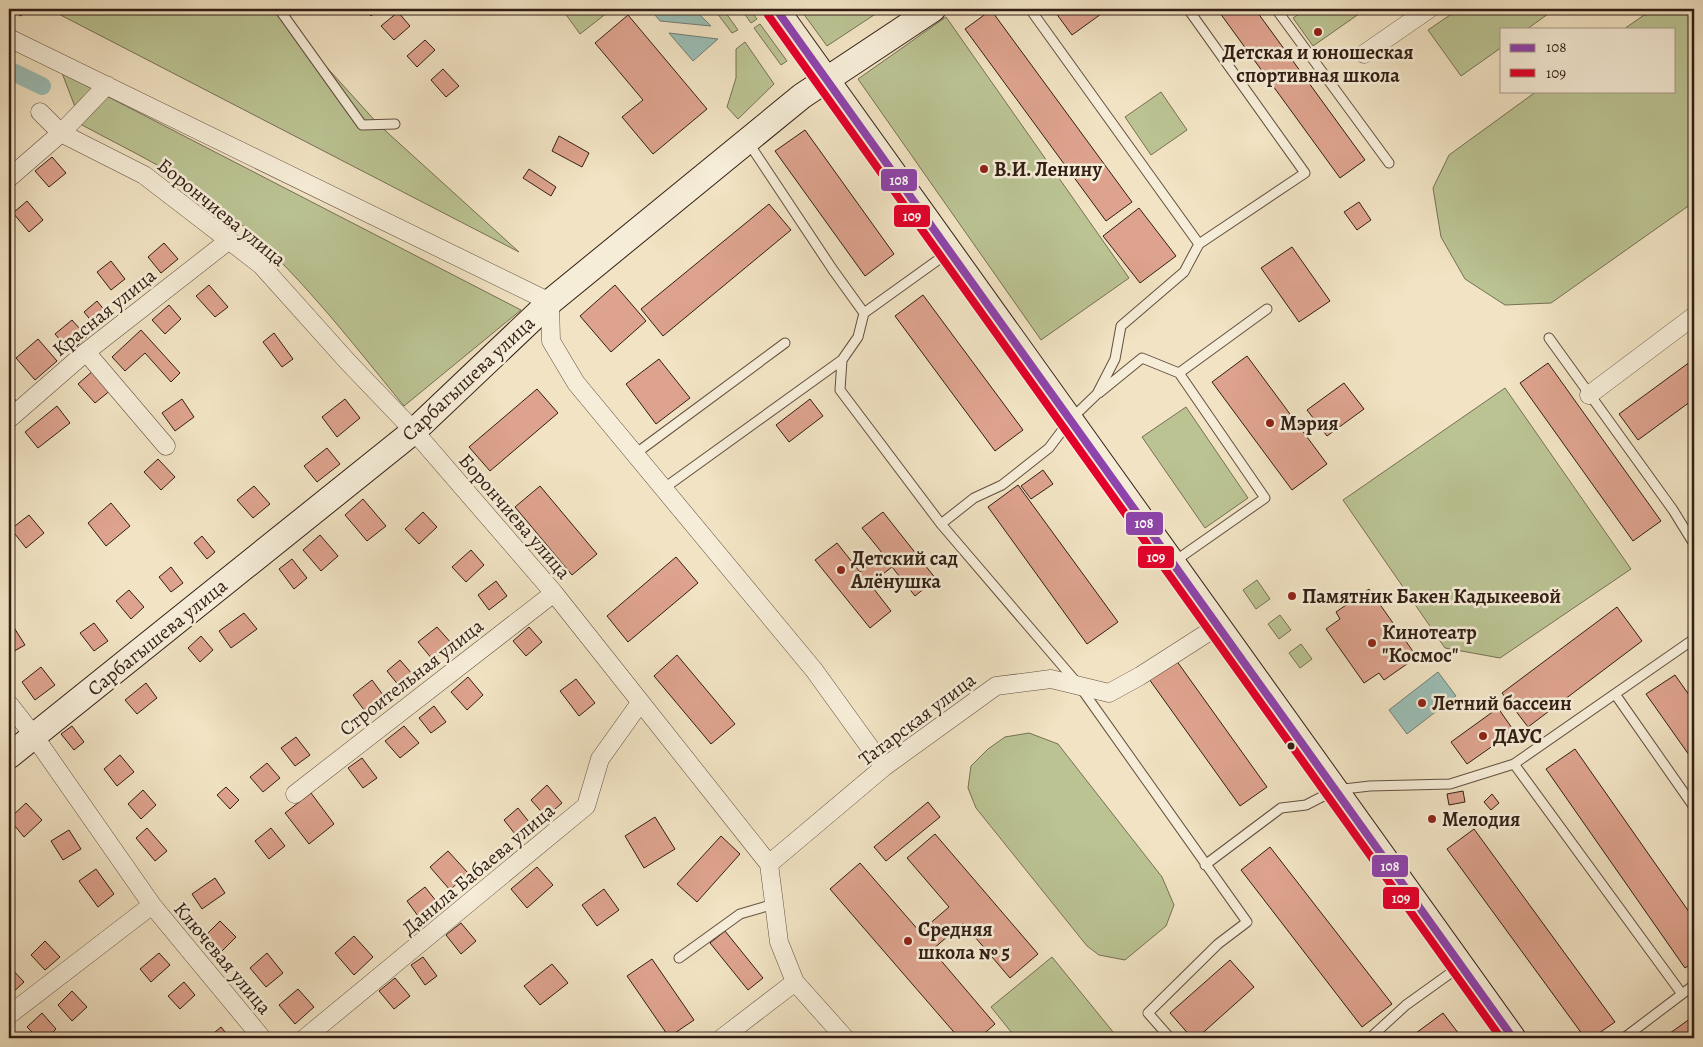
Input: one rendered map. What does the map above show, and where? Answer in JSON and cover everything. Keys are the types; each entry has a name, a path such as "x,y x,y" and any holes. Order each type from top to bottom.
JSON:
{"main road":[{"path":"776,9 1513,1038"},
{"name":"Сарбагышева улица","path":"9,756 414,431 550,302 802,96 933,9"}],"street":[{"path":"1364,54 1429,9"},
{"path":"9,38 550,302 551,341 576,382 814,670 884,768"},
{"path":"9,178 61,133 106,85"},
{"name":"Борончиева улица","path":"40,112 61,133 144,174 261,265 347,361 414,431 554,593 769,864"},
{"name":"Красная улица","path":"9,419 86,352 228,241"},
{"path":"1588,395 1694,316"},
{"path":"86,352 166,446"},
{"name":"Строительная улица","path":"295,794 554,593"},
{"name":"Татарская улица","path":"769,864 884,768 996,686 1051,679 1109,693 1140,676 1218,626"},
{"name":"Данила Бабаева улица","path":"305,1038 586,806 600,759 640,703"},
{"name":"Ключевая улица","path":"9,704 34,736 152,905 262,1038"},
{"path":"769,864 779,942 795,982 845,1038"},
{"path":"9,1015 152,905"},
{"path":"722,1038 795,982"}],"lane":[{"path":"279,9 362,126 395,124"},
{"path":"1030,9 1199,244"},
{"path":"1097,394 1114,359 1121,326 1184,272 1199,244 1306,173 1188,9"},
{"path":"1276,9 1389,163"},
{"path":"747,142 864,313"},
{"path":"663,489 842,360 858,338 864,313 950,252"},
{"path":"1179,373 1267,309"},
{"path":"1548,338 1673,510 1694,544"},
{"path":"635,454 784,344"},
{"path":"941,524 974,498 1002,485 1049,448 1070,420 1097,394 1142,358 1179,373 1265,498 1173,563"},
{"path":"842,360 840,390 941,524 1078,684 1247,922 1218,944 1148,1013 1170,1038"},
{"path":"1694,599 1694,614"},
{"path":"1205,865 1281,808 1306,805 1335,790 1370,786 1450,784 1514,764 1694,639"},
{"path":"1616,694 1694,807"},
{"path":"1514,764 1682,994"},
{"path":"679,958 740,914 774,904"},
{"path":"1370,1038 1406,1005 1461,965"},
{"path":"1624,1038 1694,985"}],"green space":[{"path":"49,9 274,9 378,124 519,252"},
{"path":"562,9 612,9 580,34"},
{"path":"714,9 723,9 738,30 732,33"},
{"path":"741,9 749,9 757,19 751,23"},
{"path":"800,9 883,9 827,46"},
{"name":"Детская и юношеская спортивная школа","path":"1306,9 1366,9 1313,46 1293,18"},
{"path":"1459,9 1555,9 1528,28 1500,28 1500,48 1461,76 1428,30"},
{"path":"1682,11 1694,17 1694,202 1551,303 1505,305 1465,279 1441,237 1433,188 1449,155 1536,92 1676,92 1676,28 1625,28 1644,15"},
{"path":"946,17 1129,278 1041,340 858,79"},
{"path":"760,24 787,61 781,65 754,28"},
{"path":"745,42 774,84 738,119 727,107 736,78 736,49"},
{"path":"62,73 521,310 404,406 299,281 253,234 194,187 158,165 82,125"},
{"path":"1161,92 1187,130 1151,155 1125,117"},
{"path":"1505,388 1631,569 1500,658 1445,648 1343,500"},
{"path":"1186,407 1248,498 1205,528 1142,437"},
{"path":"1257,580 1270,599 1256,609 1243,590"},
{"path":"1280,615 1291,630 1279,639 1268,624"},
{"path":"1301,644 1312,659 1300,668 1289,653"},
{"path":"1029,733 1058,744 1162,877 1174,905 1166,926 1125,960 1099,955 1087,946 976,808 968,788 971,766 988,749 1005,737"},
{"path":"1052,957 1118,1038 1016,1038 991,1007"}],"water":[{"path":"650,9 694,9 711,26 660,21"},
{"path":"669,33 718,39 693,61"},
{"name":"Летний бассеин","path":"1438,672 1456,696 1407,734 1389,710"}],"building":[{"path":"9,9 25,9 21,16"},
{"path":"365,9 379,9 371,16"},
{"path":"1053,9 1108,9 1072,35"},
{"path":"1217,9 1255,9 1365,160 1340,178"},
{"path":"991,10 1132,202 1106,221 965,29"},
{"path":"398,12 410,26 394,40 381,26"},
{"path":"628,15 707,109 653,154 622,117 643,100 595,43"},
{"path":"425,40 435,50 417,67 407,56"},
{"path":"443,69 459,86 446,97 431,80"},
{"path":"805,130 894,254 865,276 775,151"},
{"path":"559,136 589,153 582,167 552,151"},
{"path":"52,157 66,173 49,187 35,171"},
{"path":"529,169 556,187 551,196 523,178"},
{"path":"27,201 43,220 29,232 13,213"},
{"path":"1359,202 1371,220 1357,230 1344,212"},
{"path":"769,204 791,230 663,336 641,309"},
{"path":"1139,208 1176,256 1140,283 1103,236"},
{"path":"164,243 178,259 161,273 148,257"},
{"path":"1292,247 1330,301 1299,322 1261,268"},
{"path":"111,261 125,279 111,290 97,272"},
{"path":"209,285 228,307 215,317 196,296"},
{"path":"615,285 646,321 611,352 580,316"},
{"path":"923,295 1023,430 995,451 895,316"},
{"path":"97,301 110,317 97,328 84,312"},
{"path":"169,305 181,319 165,334 152,320"},
{"path":"72,320 87,337 70,352 55,334"},
{"path":"141,330 180,373 171,382 145,353 125,371 112,357"},
{"path":"274,333 293,359 282,367 263,342"},
{"path":"38,339 57,361 35,380 16,358"},
{"name":"Мэрия","path":"1247,356 1327,464 1292,490 1212,382"},
{"path":"659,359 690,398 656,424 626,384"},
{"path":"1694,359 1694,399 1638,440 1619,414"},
{"path":"1548,363 1661,521 1633,541 1520,383"},
{"path":"94,370 111,390 95,403 78,384"},
{"path":"1344,383 1364,409 1327,436 1307,410"},
{"path":"537,389 558,413 490,471 469,447"},
{"path":"9,392 17,402 9,409"},
{"path":"182,399 194,417 175,431 162,413"},
{"path":"345,399 360,418 337,437 322,417"},
{"path":"810,399 823,416 789,442 776,425"},
{"path":"57,406 70,423 38,448 25,432"},
{"path":"327,448 340,464 317,482 304,466"},
{"path":"158,459 175,477 161,490 144,472"},
{"path":"1043,470 1053,484 1031,499 1021,486"},
{"path":"1018,485 1118,622 1087,644 988,507"},
{"path":"254,486 270,504 253,518 237,500"},
{"path":"540,486 597,554 572,575 515,507"},
{"path":"363,499 386,526 367,541 345,515"},
{"path":"111,503 130,526 106,546 88,523"},
{"path":"423,512 437,527 419,544 405,529"},
{"name":"Детский сад Алёнушка","path":"883,512 936,579 915,596 892,567 870,584 891,611 870,628 815,560 837,543 860,572 883,554 862,528"},
{"path":"29,515 44,533 26,548 11,529"},
{"path":"320,535 338,556 321,571 303,550"},
{"path":"202,536 215,552 207,559 194,543"},
{"path":"471,550 484,565 466,582 452,567"},
{"path":"676,557 698,583 628,642 607,616"},
{"path":"292,559 307,578 294,589 279,569"},
{"path":"171,567 183,583 171,592 159,577"},
{"path":"496,581 507,596 489,610 478,595"},
{"name":"Кинотеатр \"Космос\"","path":"1369,589 1417,657 1384,680 1379,673 1364,683 1326,629 1340,619 1336,612"},
{"path":"129,590 144,607 131,619 116,601"},
{"path":"1617,607 1642,641 1528,727 1502,693"},
{"path":"244,613 257,629 231,648 219,631"},
{"path":"94,623 108,641 94,651 80,633"},
{"path":"13,626 25,645 9,654 9,629"},
{"path":"437,627 452,644 433,660 418,642"},
{"path":"529,627 542,642 526,656 513,641"},
{"path":"201,636 213,650 200,662 188,648"},
{"path":"677,655 735,724 711,744 654,676"},
{"path":"400,660 413,675 400,687 387,671"},
{"path":"1176,660 1267,787 1240,806 1149,679"},
{"path":"41,667 55,685 35,700 22,682"},
{"path":"1675,675 1694,702 1694,762 1646,694"},
{"path":"468,677 483,695 467,710 451,692"},
{"path":"576,679 595,703 579,716 560,691"},
{"path":"372,680 386,699 367,714 353,695"},
{"path":"146,683 157,698 137,714 125,700"},
{"path":"434,706 446,722 431,733 419,718"},
{"name":"ДАУС","path":"1498,708 1514,731 1467,764 1451,742"},
{"path":"72,726 84,742 74,750 61,734"},
{"path":"404,726 419,743 400,758 385,741"},
{"path":"296,737 310,755 295,766 281,748"},
{"path":"1575,749 1694,919 1694,962 1685,968 1546,769"},
{"path":"120,755 134,772 117,786 104,769"},
{"path":"362,758 377,778 363,788 348,768"},
{"path":"267,763 280,778 263,792 250,777"},
{"path":"547,785 562,803 546,817 531,800"},
{"path":"226,787 239,800 230,809 217,795"},
{"path":"143,790 156,805 141,819 128,804"},
{"path":"1463,791 1465,802 1449,805 1447,794"},
{"path":"311,793 334,824 309,844 285,813"},
{"path":"1492,794 1499,803 1491,810 1484,802"},
{"path":"928,802 940,817 886,861 874,847"},
{"path":"26,803 42,820 24,837 9,819"},
{"path":"518,808 533,827 519,839 504,820"},
{"path":"655,817 675,849 644,868 625,836"},
{"path":"147,828 167,851 155,861 136,838"},
{"path":"271,828 285,846 269,859 255,841"},
{"path":"1474,829 1615,1022 1592,1038 1585,1038 1447,849"},
{"path":"69,830 81,849 63,860 51,841"},
{"name":"Средняя школа № 5","path":"935,834 1038,954 1010,978 963,923 932,950 995,1024 979,1038 959,1038 830,889 860,863 920,932 949,907 907,858"},
{"path":"721,836 740,854 697,902 677,884"},
{"path":"1270,847 1392,1004 1362,1027 1241,870"},
{"path":"448,851 468,873 450,890 430,867"},
{"path":"537,867 553,885 527,908 511,889"},
{"path":"96,869 114,894 98,907 79,881"},
{"path":"215,878 225,893 202,909 192,894"},
{"path":"425,887 440,906 421,920 407,901"},
{"path":"604,889 619,910 597,926 582,905"},
{"path":"220,921 236,937 222,951 206,935"},
{"path":"461,923 476,941 461,954 446,935"},
{"path":"725,931 763,978 748,990 710,943"},
{"path":"354,936 373,957 354,975 335,953"},
{"path":"45,941 60,957 45,970 31,955"},
{"path":"159,953 170,965 151,982 140,969"},
{"path":"267,953 283,973 266,987 250,968"},
{"path":"423,957 437,976 425,985 411,965"},
{"path":"652,959 694,1020 669,1037 627,976"},
{"path":"1230,960 1254,987 1197,1038 1192,1038 1170,1013"},
{"path":"552,964 568,983 540,1005 524,986"},
{"path":"9,966 24,982 9,996"},
{"path":"395,978 410,996 394,1009 379,991"},
{"path":"184,982 195,995 180,1009 168,996"},
{"path":"298,989 314,1007 295,1024 279,1005"},
{"path":"72,991 87,1007 72,1021 58,1005"},
{"path":"42,1013 56,1029 47,1038 38,1038 27,1027"},
{"path":"1443,1013 1462,1038 1414,1038 1412,1036"},
{"path":"1694,1016 1694,1038 1663,1038"},
{"path":"221,1027 230,1038 208,1038"}],"waterway":[{"path":"9,70 42,86"}],"transit line":[{"name":"108","path":"776,9 1513,1038"},
{"name":"109","path":"768,15 1501,1038"}],"place":[{"name":"Детская и юношеская спортивная школа","path":"1318,32"},
{"name":"В.И. Ленину","path":"984,169"},
{"name":"Мэрия","path":"1270,423"},
{"name":"Детский сад Алёнушка","path":"841,570"},
{"name":"Памятник Бакен Кадыкеевой","path":"1292,596"},
{"name":"Кинотеатр \"Космос\"","path":"1372,643"},
{"name":"Летний бассеин","path":"1422,703"},
{"name":"ДАУС","path":"1483,736"},
{"name":"Мелодия","path":"1432,819"},
{"name":"Средняя школа № 5","path":"908,941"}]}
